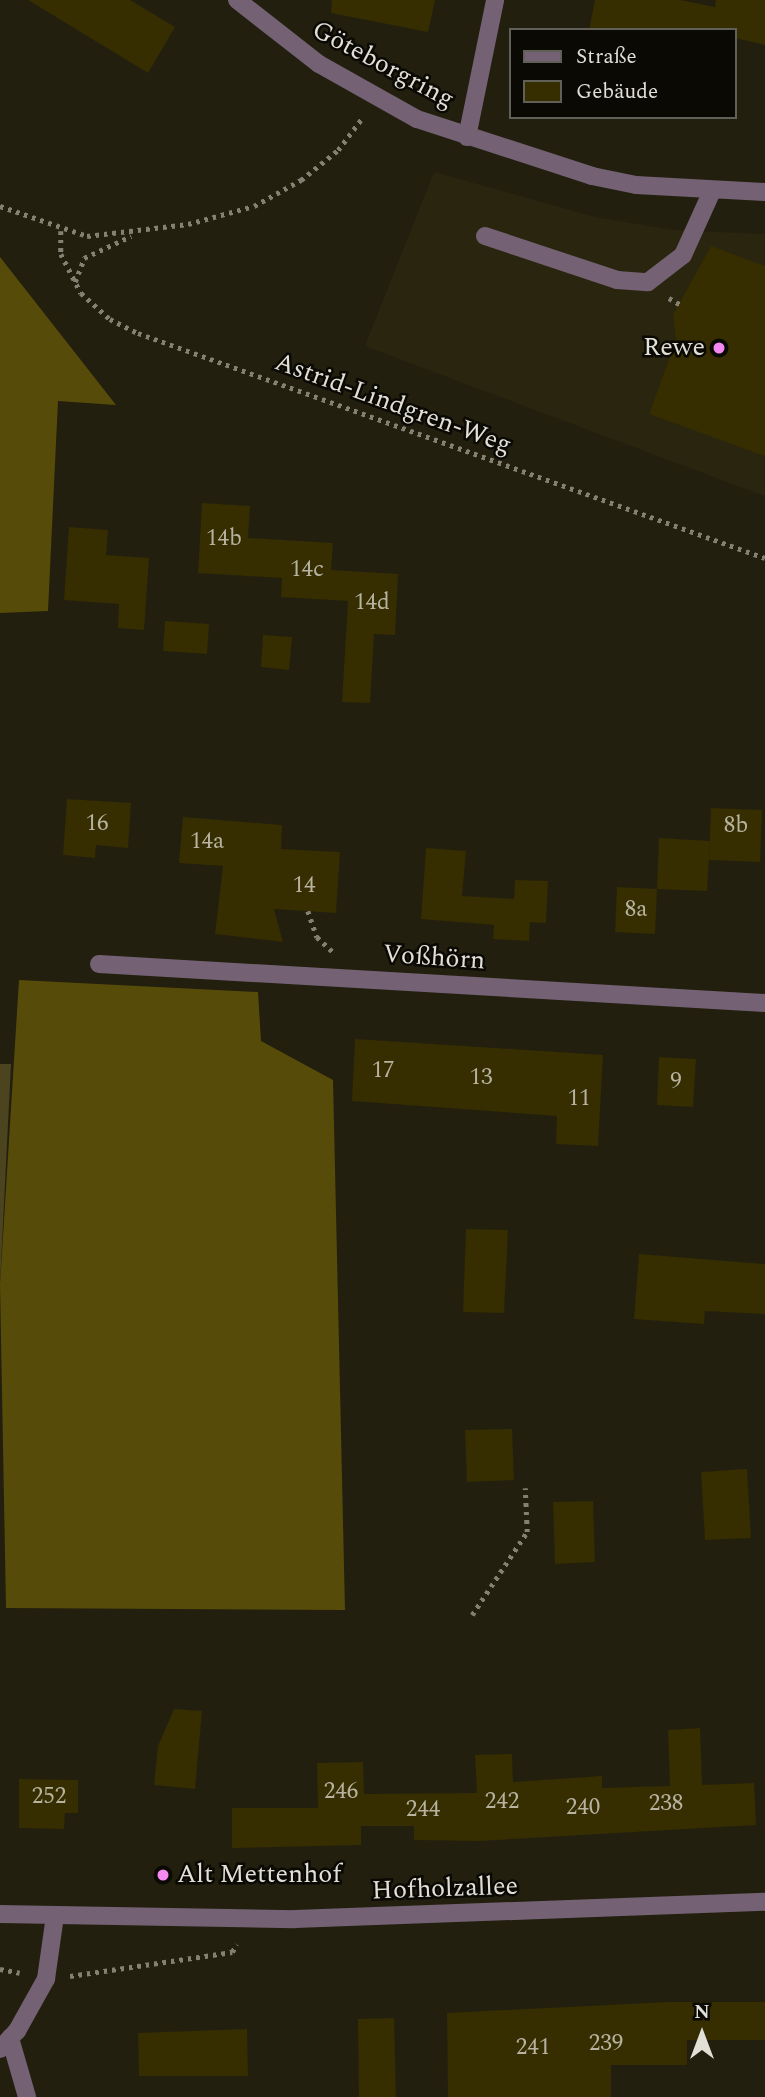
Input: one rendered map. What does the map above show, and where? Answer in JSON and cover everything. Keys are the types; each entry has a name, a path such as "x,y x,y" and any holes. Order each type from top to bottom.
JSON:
{"street":[{"name":"Göteborgring","path":"237,0 281,40 378,97 467,137 592,176 712,191 765,192"},
{"path":"467,137 495,0"},
{"path":"485,236 617,280 648,282 683,255 712,191"},
{"name":"Voßhörn","path":"99,964 765,1003"},
{"name":"Hofholzallee","path":"0,1914 257,1919 467,1916 765,1902"},
{"path":"27,2097 5,2044 46,1979 55,1916"}],"path":[{"path":"75,283 84,258 137,234 254,205 301,180 338,150 378,97"},
{"path":"0,206 61,231 137,234"},
{"name":"Astrid-Lindgren-Weg","path":"61,231 61,254 75,283 110,319 138,333 765,558"},
{"path":"308,911 317,937 338,958 340,978"},
{"path":"472,1615 527,1532 525,1488"},
{"path":"0,1969 46,1979 232,1952 257,1919"}],"shaded area":[{"path":"434,172 595,217 673,230 765,234 765,496 365,346"},
{"path":"0,257 116,405 58,401 48,611 0,613"},
{"path":"19,980 258,992 261,1041 333,1080 345,1610 6,1608 0,1284"},
{"path":"0,1064 11,1064 0,1284"}],"building":[{"path":"28,0 130,0 175,27 148,73"},
{"path":"332,0 435,0 428,32 331,13"},
{"path":"595,0 680,0 715,7 716,0 765,0 765,45 737,38 737,28 589,28"},
{"name":"Rewe","path":"711,246 765,266 765,456 649,414 676,341 673,315"},
{"path":"202,503 250,506 248,538 333,543 331,570 398,574 395,635 374,634 370,703 342,702 348,601 281,597 282,578 198,573"},
{"path":"69,527 108,530 106,555 149,558 144,630 118,628 119,604 64,600"},
{"path":"165,621 209,624 207,654 163,651"},
{"path":"263,635 292,637 289,670 261,667"},
{"path":"67,799 131,803 128,848 96,845 95,858 63,855"},
{"path":"711,808 762,810 760,862 709,860"},
{"path":"183,817 282,825 281,849 340,852 336,913 274,909 283,942 215,934 223,866 179,863"},
{"path":"659,838 710,841 707,891 657,889"},
{"path":"426,848 466,851 462,896 514,899 515,880 548,881 546,923 530,922 529,941 493,939 494,925 421,919"},
{"path":"617,887 657,889 655,934 615,932"},
{"path":"355,1039 603,1055 598,1146 556,1144 557,1116 352,1101"},
{"path":"659,1057 696,1059 693,1107 657,1105"},
{"path":"466,1229 508,1230 504,1313 463,1312"},
{"path":"639,1254 765,1264 765,1314 705,1311 704,1324 634,1319"},
{"path":"512,1429 514,1480 467,1482 465,1430"},
{"path":"747,1469 751,1538 705,1540 701,1472"},
{"path":"593,1501 595,1562 555,1564 553,1502"},
{"path":"174,1709 202,1711 195,1789 154,1785 158,1746"},
{"path":"700,1728 702,1785 754,1783 756,1825 479,1841 414,1840 414,1826 361,1826 361,1845 232,1848 232,1808 318,1808 317,1763 363,1762 364,1794 477,1793 475,1755 512,1754 513,1782 602,1776 602,1788 670,1786 668,1730"},
{"path":"19,1779 78,1780 78,1813 65,1813 64,1829 19,1828"},
{"path":"668,2002 765,2002 765,2040 687,2040 687,2065 611,2065 611,2097 448,2097 447,2013"},
{"path":"394,2018 396,2097 359,2097 358,2019"},
{"path":"247,2029 248,2076 139,2076 138,2033"}],"place":[{"name":"Rewe","path":"719,348"},
{"name":"Alt Mettenhof","path":"163,1875"}]}
